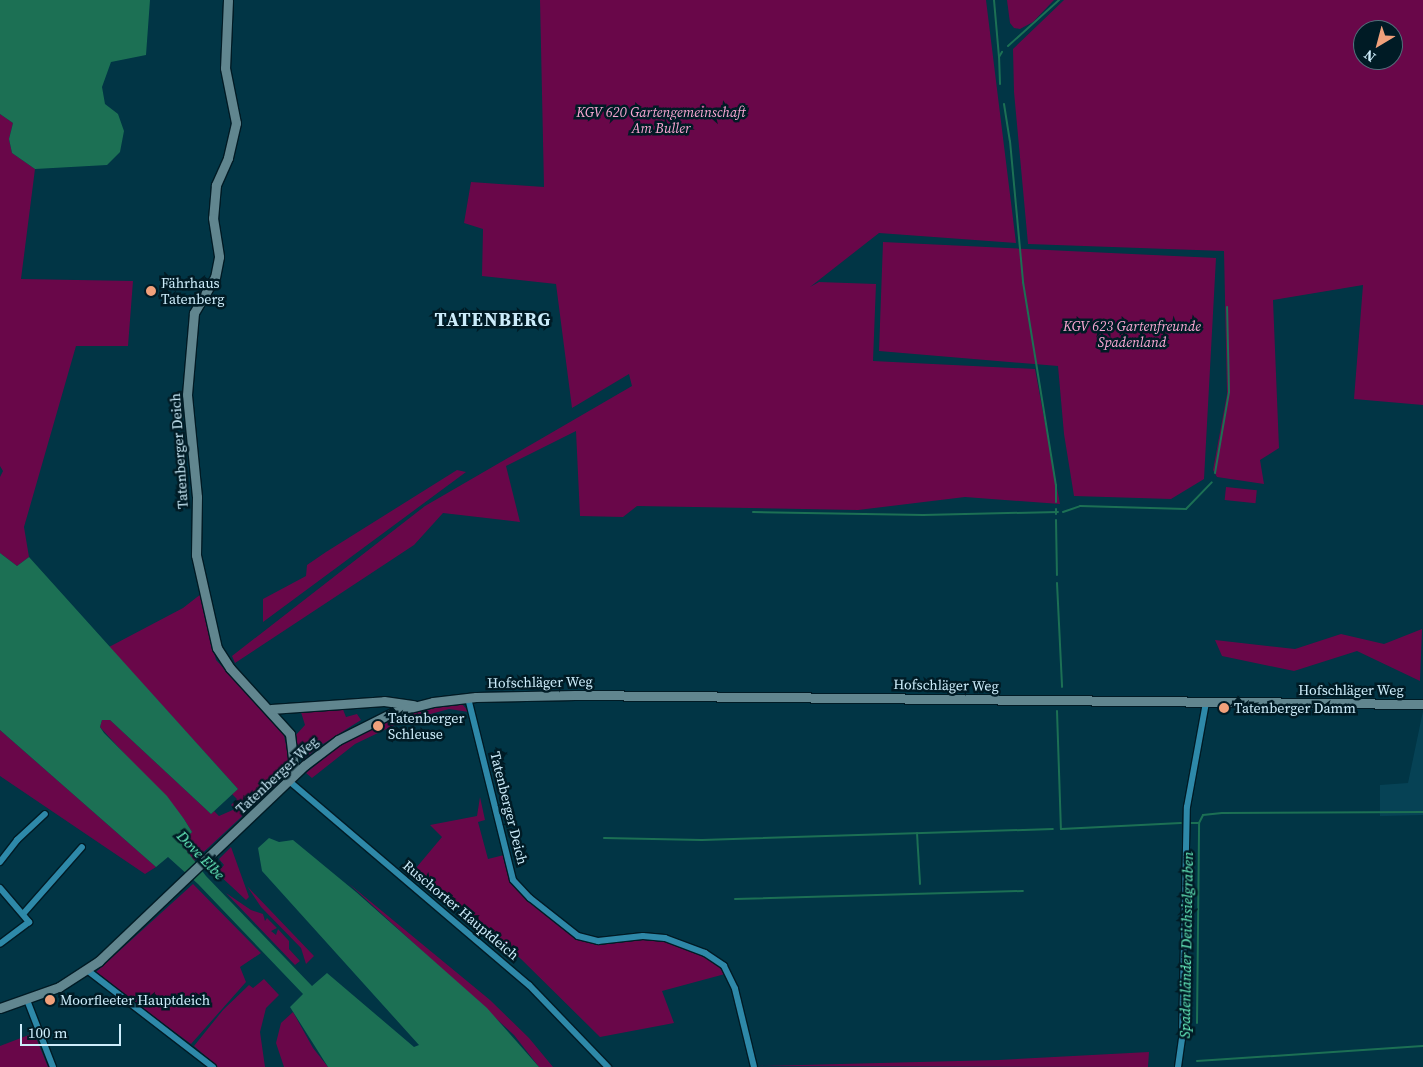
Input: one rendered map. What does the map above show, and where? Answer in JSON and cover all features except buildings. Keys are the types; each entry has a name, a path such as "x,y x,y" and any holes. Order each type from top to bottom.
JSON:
{"street":[{"name":"Tatenberger Deich","path":"228,0 225,68 236,123 228,158 216,184 213,218 218,262 215,277 194,313 187,395 189,444 197,497 196,555 217,648 230,668 285,725 293,743 294,765 289,781"},
{"name":"Hofschläger Weg","path":"468,698 575,695 1423,704"},
{"name":"Tatenberger Deich","path":"468,698 513,880 530,898 578,936 598,942 643,936 665,938 705,953 724,966 735,989 754,1067"},
{"name":"Tatenberger Weg","path":"87,970 188,878 289,781 348,733 394,712 417,706 468,698"},
{"path":"270,709 384,701 417,706"},
{"path":"1178,1067 1182,1039 1187,807 1206,702"},
{"name":"Ruschorter Hauptdeich","path":"289,781 529,985 608,1067"},
{"path":"0,862 17,840 45,814"},
{"path":"23,914 82,847"},
{"path":"0,888 29,922 0,944"},
{"path":"0,1008 27,1000 87,970 213,1067"},
{"path":"27,1000 53,1067"}],"shaded area":[{"path":"0,0 150,0 146,55 111,62 102,87 105,104 118,114 124,131 120,152 107,165 35,169 12,153 9,139 13,123 0,114"},
{"path":"0,553 17,566 29,557 238,789 211,814 110,720 102,720 100,727 104,733 167,796 184,819 192,832 181,843 206,876 312,986 327,973 414,1047 419,1045 262,871 258,848 269,838 279,842 293,840 356,892 487,1008 539,1067 328,1067 290,1007 303,994 198,884 168,857 156,867 0,730"},
{"path":"1423,711 1423,815 1380,816 1380,785 1408,783"}],"green space":[{"name":"KGV 620 Gartengemeinschaft Am Buller","path":"540,0 986,0 1016,243 879,233 810,287 819,282 876,284 873,361 1035,369 1060,504 965,497 858,510 637,506 623,517 580,516 576,431 506,466 520,522 443,513 414,545 235,663 232,656 425,506 632,386 629,374 572,408 556,284 482,276 483,229 464,223 471,182 544,187"},
{"path":"1007,0 1054,0 1033,22 1020,29 1014,28 1010,23"},
{"path":"1064,0 1423,0 1423,405 1354,399 1363,285 1273,300 1279,448 1260,460 1264,484 1217,477 1213,470 1227,394 1224,251 1028,244 1014,92 1013,49"},
{"path":"0,114 13,123 9,139 12,153 35,169 21,279 133,281 128,346 76,346 24,527 29,557 17,566 0,553 0,477 3,471 0,466"},
{"name":"KGV 623 Gartenfreunde Spadenland","path":"883,242 1216,258 1204,479 1171,499 1074,496 1064,434 1058,366 879,351"},
{"path":"457,470 466,472 263,622 263,599 306,576 307,565"},
{"path":"1226,487 1257,490 1255,503 1225,500"},
{"path":"201,594 216,660 283,731 289,759 280,781 194,861 181,843 192,832 184,819 100,727 102,720 110,720 211,814 214,811 219,816 235,809 231,805 237,799 232,794 238,789 109,647 183,608"},
{"path":"1422,629 1420,681 1357,651 1294,671 1222,656 1215,640 1295,649 1341,634 1384,644"},
{"path":"451,704 462,704 469,712 449,709 401,722 355,744 312,778 306,773 348,739 386,720"},
{"path":"342,707 346,717 357,714 361,720 323,744 319,741 313,745 316,749 302,761 295,736 305,725 300,709 323,708 323,711"},
{"path":"0,730 156,867 145,874 0,776"},
{"path":"480,797 485,820 478,822 488,859 504,855 511,880 527,899 575,938 599,944 643,939 665,941 703,956 723,969 725,974 662,991 674,1023 600,1037 521,959 416,868 442,837 430,825 477,816"},
{"path":"231,847 249,897 246,900 217,873 224,865 219,859"},
{"path":"348,883 490,1000 529,1038 553,1067 539,1067 514,1035"},
{"path":"193,884 261,953 240,967 246,982 191,1044 95,973"},
{"path":"247,886 314,956 306,964 301,948 261,907"},
{"path":"226,893 251,910 263,914 265,921 267,918 277,928 271,931 276,935 278,929 289,941 289,949 300,961 295,965"},
{"path":"264,979 279,995 266,1008 260,1032 265,1067 218,1067 194,1046 223,1010 249,985 253,988"},
{"path":"293,1012 313,1048 328,1067 284,1067 276,1043 281,1023"},
{"path":"34,1033 48,1067 0,1067 0,1046"},
{"path":"1149,1052 1148,1067 758,1066 998,1060"}],"waterway":[{"path":"994,0 999,57"},
{"path":"1008,46 1059,0"},
{"path":"1000,84 999,57 1002,52"},
{"path":"1004,104 1010,141 1023,282 1056,485 1056,502"},
{"path":"1215,473 1229,392 1227,307"},
{"path":"1063,512 1080,506 1186,509 1212,482"},
{"path":"1056,509 1056,514"},
{"path":"753,512 923,515 1058,512"},
{"path":"1056,520 1057,575"},
{"path":"1057,583 1062,687"},
{"path":"1057,711 1061,829 1181,823"},
{"path":"1188,823 1199,823 1203,815 1222,813 1423,812"},
{"name":"Spadenländer Deichsielgraben","path":"1197,1023 1199,823"},
{"path":"604,838 702,840 1053,829"},
{"path":"917,833 920,884"},
{"path":"735,899 1023,891"},
{"path":"1197,1061 1423,1046"}],"place":[{"name":"Fährhaus Tatenberg","path":"151,291"},
{"name":"Tatenberger Damm","path":"1224,708"},
{"name":"Tatenberger Schleuse","path":"378,726"},
{"name":"Moorfleeter Hauptdeich","path":"50,1000"}],"district":[{"name":"TATENBERG","path":"493,320"}],"water label":[{"name":"Dove Elbe","path":"201,855"}]}
